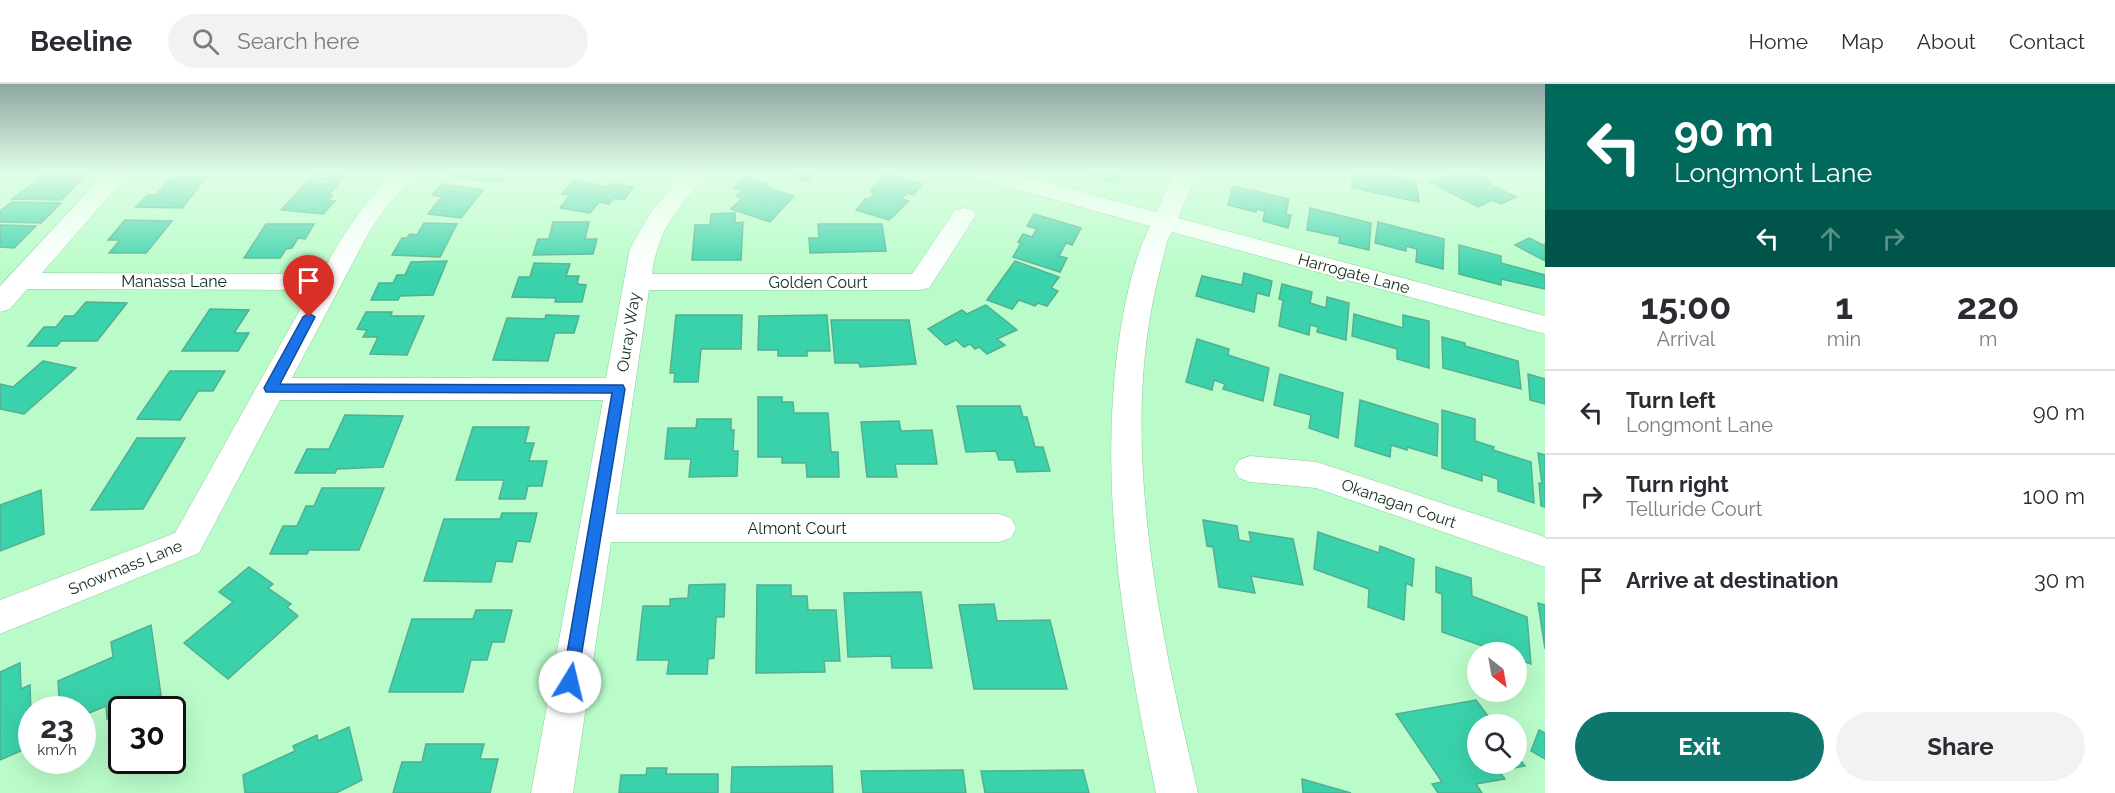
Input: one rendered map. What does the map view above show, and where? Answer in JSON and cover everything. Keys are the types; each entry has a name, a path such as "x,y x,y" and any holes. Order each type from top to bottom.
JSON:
{"street":[{"path":"0,303 88,206"},
{"name":"Snowmass Lane","path":"0,617 188,543 357,231 375,206"},
{"name":"Ouray Way","path":"552,793 637,282 644,248 652,228 667,206"},
{"name":"Harrogate Lane","path":"1104,206 1545,325"},
{"path":"1170,206 1162,222 1145,276 1136,324 1129,378 1127,442 1130,515 1140,602 1157,705 1177,793"},
{"name":"Golden Court","path":"637,282 920,282 964,215"},
{"name":"Manassa Lane","path":"20,281 329,282"},
{"path":"271,388 619,389"},
{"name":"Okanagan Court","path":"1250,469 1317,475 1545,552"},
{"name":"Almont Court","path":"596,528 999,528"}],"building":[{"path":"7,206 58,206 41,223 0,222 0,211"},
{"path":"137,206 184,206 182,208"},
{"path":"285,206 330,206 323,214 281,210"},
{"path":"435,206 470,206 461,218 428,214"},
{"path":"561,206 596,206 590,213 560,208"},
{"path":"734,206 785,206 770,222 731,209"},
{"path":"859,206 904,206 889,220 856,210"},
{"path":"1232,206 1288,206 1286,214 1291,215 1288,228 1263,221 1265,211 1257,209 1256,212"},
{"path":"1310,208 1371,223 1369,250 1339,243 1340,237 1307,230"},
{"path":"735,213 735,223 743,222 741,260 692,260 695,225 710,225 711,214"},
{"path":"1034,214 1081,228 1072,245 1066,243 1059,256 1067,258 1060,272 1013,257 1023,234 1032,237 1037,229 1027,226"},
{"path":"125,220 172,221 146,253 109,253 120,240 108,240"},
{"path":"553,222 589,222 585,239 597,239 593,254 533,255 538,239 549,239"},
{"path":"1378,222 1444,239 1443,269 1416,262 1417,249 1406,246 1406,251 1375,243"},
{"path":"424,223 457,224 440,257 392,255 402,238 407,238 410,234 417,235"},
{"path":"266,224 314,224 305,239 298,238 292,248 286,249 280,258 244,258"},
{"path":"818,224 882,224 886,251 810,253 809,238 819,238"},
{"path":"0,225 36,226 14,248 0,247"},
{"path":"1529,238 1545,244 1545,261 1515,245"},
{"path":"1459,245 1501,256 1501,263 1545,275 1545,289 1501,279 1501,285 1459,274"},
{"path":"447,261 433,295 400,296 398,300 371,300 379,283 393,283 397,275 405,275 411,262"},
{"path":"1015,261 1059,277 1051,288 1058,291 1047,306 1038,303 1035,306 1019,300 1012,309 987,300"},
{"path":"534,263 570,264 566,276 579,276 577,284 586,285 582,302 555,302 556,298 512,297 519,277 530,277"},
{"path":"1244,273 1272,281 1269,296 1257,293 1254,312 1196,296 1202,276 1242,285"},
{"path":"1282,284 1312,292 1310,303 1326,308 1327,297 1349,303 1346,340 1317,332 1318,327 1310,325 1309,335 1279,326 1283,300 1279,299"},
{"path":"86,302 127,303 97,341 61,341 57,346 28,346 44,327 56,327 65,316 74,316"},
{"path":"986,305 1017,330 997,339 1005,345 987,354 979,347 975,349 970,344 964,347 956,340 946,345 928,329 962,310 967,314"},
{"path":"210,309 249,310 234,333 249,333 238,351 182,351"},
{"path":"366,312 392,312 391,316 424,316 407,355 370,354 378,337 363,337 367,330 357,329"},
{"path":"1354,314 1403,328 1403,315 1429,321 1429,368 1397,359 1397,349 1352,336"},
{"path":"546,315 579,316 574,333 555,333 548,361 493,360 507,318 545,319"},
{"path":"676,315 742,315 741,349 701,349 698,382 674,382 675,373 670,373"},
{"path":"827,315 830,351 807,351 807,356 778,356 778,350 758,350 759,316"},
{"path":"831,320 909,320 916,364 860,367 859,363 835,363"},
{"path":"1442,337 1518,361 1521,389 1443,368"},
{"path":"1197,339 1229,349 1228,355 1269,368 1263,401 1223,389 1225,384 1214,380 1212,390 1186,382"},
{"path":"43,361 76,368 24,414 0,409 0,384 13,387"},
{"path":"170,371 225,371 213,391 198,391 180,420 137,419"},
{"path":"1280,374 1343,393 1338,438 1309,428 1311,415 1274,405"},
{"path":"1528,374 1545,379 1545,404 1530,400"},
{"path":"758,397 782,397 782,402 793,402 794,413 828,413 831,452 838,452 839,477 807,477 806,463 782,463 782,457 758,457"},
{"path":"1360,400 1438,424 1437,456 1391,445 1390,457 1355,446"},
{"path":"957,406 1020,406 1023,417 1027,417 1035,447 1043,447 1050,471 1017,472 1014,460 999,460 996,451 966,452"},
{"path":"1442,410 1475,419 1475,441 1494,447 1493,450 1531,462 1534,503 1498,491 1498,479 1482,474 1482,481 1442,468"},
{"path":"345,415 403,416 383,467 337,469 335,473 295,473 307,449 329,449"},
{"path":"697,419 731,419 731,430 734,430 733,451 738,451 737,476 689,477 691,459 665,459 668,428 696,428"},
{"path":"899,421 901,431 932,430 937,464 895,464 897,477 867,477 861,422"},
{"path":"473,427 529,427 525,443 534,443 529,461 547,461 542,486 528,486 525,499 499,499 504,480 456,480"},
{"path":"137,438 185,438 143,509 91,510"},
{"path":"1538,453 1545,455 1545,507 1541,506 1539,483 1542,484"},
{"path":"322,488 384,488 359,550 309,550 307,554 270,554 283,526 297,526 306,506 314,506"},
{"path":"41,490 44,534 0,551 0,505"},
{"path":"502,513 537,513 530,542 517,541 512,562 496,561 491,582 424,581 444,519 500,519"},
{"path":"1203,520 1237,526 1239,540 1251,542 1249,532 1293,539 1303,585 1251,576 1255,593 1219,587 1213,547 1207,546"},
{"path":"1318,532 1379,553 1380,546 1414,559 1412,586 1406,583 1404,620 1368,607 1369,589 1314,569"},
{"path":"249,567 273,584 268,588 291,604 287,607 298,616 228,679 184,643 233,602 219,592"},
{"path":"1436,567 1471,578 1472,596 1527,617 1531,664 1527,663 1527,642 1471,642 1442,632 1442,594 1436,592"},
{"path":"725,584 724,617 716,617 714,658 708,659 707,674 667,674 669,660 637,660 643,606 670,606 670,599 688,598 689,585"},
{"path":"757,585 791,585 791,596 807,596 808,610 836,610 840,661 824,661 825,672 756,673"},
{"path":"921,592 932,668 892,668 891,656 848,657 844,593"},
{"path":"1538,603 1545,605 1545,649"},
{"path":"994,604 997,621 1050,620 1067,689 974,689 959,605"},
{"path":"476,610 512,610 504,642 492,642 487,660 471,660 463,692 389,692 412,619 473,619"},
{"path":"151,625 161,695 108,696 107,719 106,706 96,710 96,696 59,696 58,681 113,657 111,642"},
{"path":"20,663 21,689 30,685 30,696 18,696 18,752 0,760 0,672"},
{"path":"1467,702 1478,702 1486,714 1467,714 1467,774 1501,774 1505,779 1476,784 1482,793 1438,793 1432,784 1442,782 1396,714"},
{"path":"349,727 362,780 336,793 245,793 243,775 295,751 293,746 317,735 318,741"},
{"path":"1539,730 1545,733 1545,759 1531,751"},
{"path":"426,744 484,744 480,759 498,759 490,793 393,793 402,762 422,762"},
{"path":"832,766 833,793 731,793 732,767"},
{"path":"647,768 667,768 666,774 718,774 718,793 619,793 621,775 646,775"},
{"path":"963,770 966,793 863,793 861,771"},
{"path":"1083,770 1089,793 985,793 981,771"},
{"path":"1302,779 1351,793 1303,793"}],"route":[{"path":"309,317 271,388 619,389 570,682"}]}
